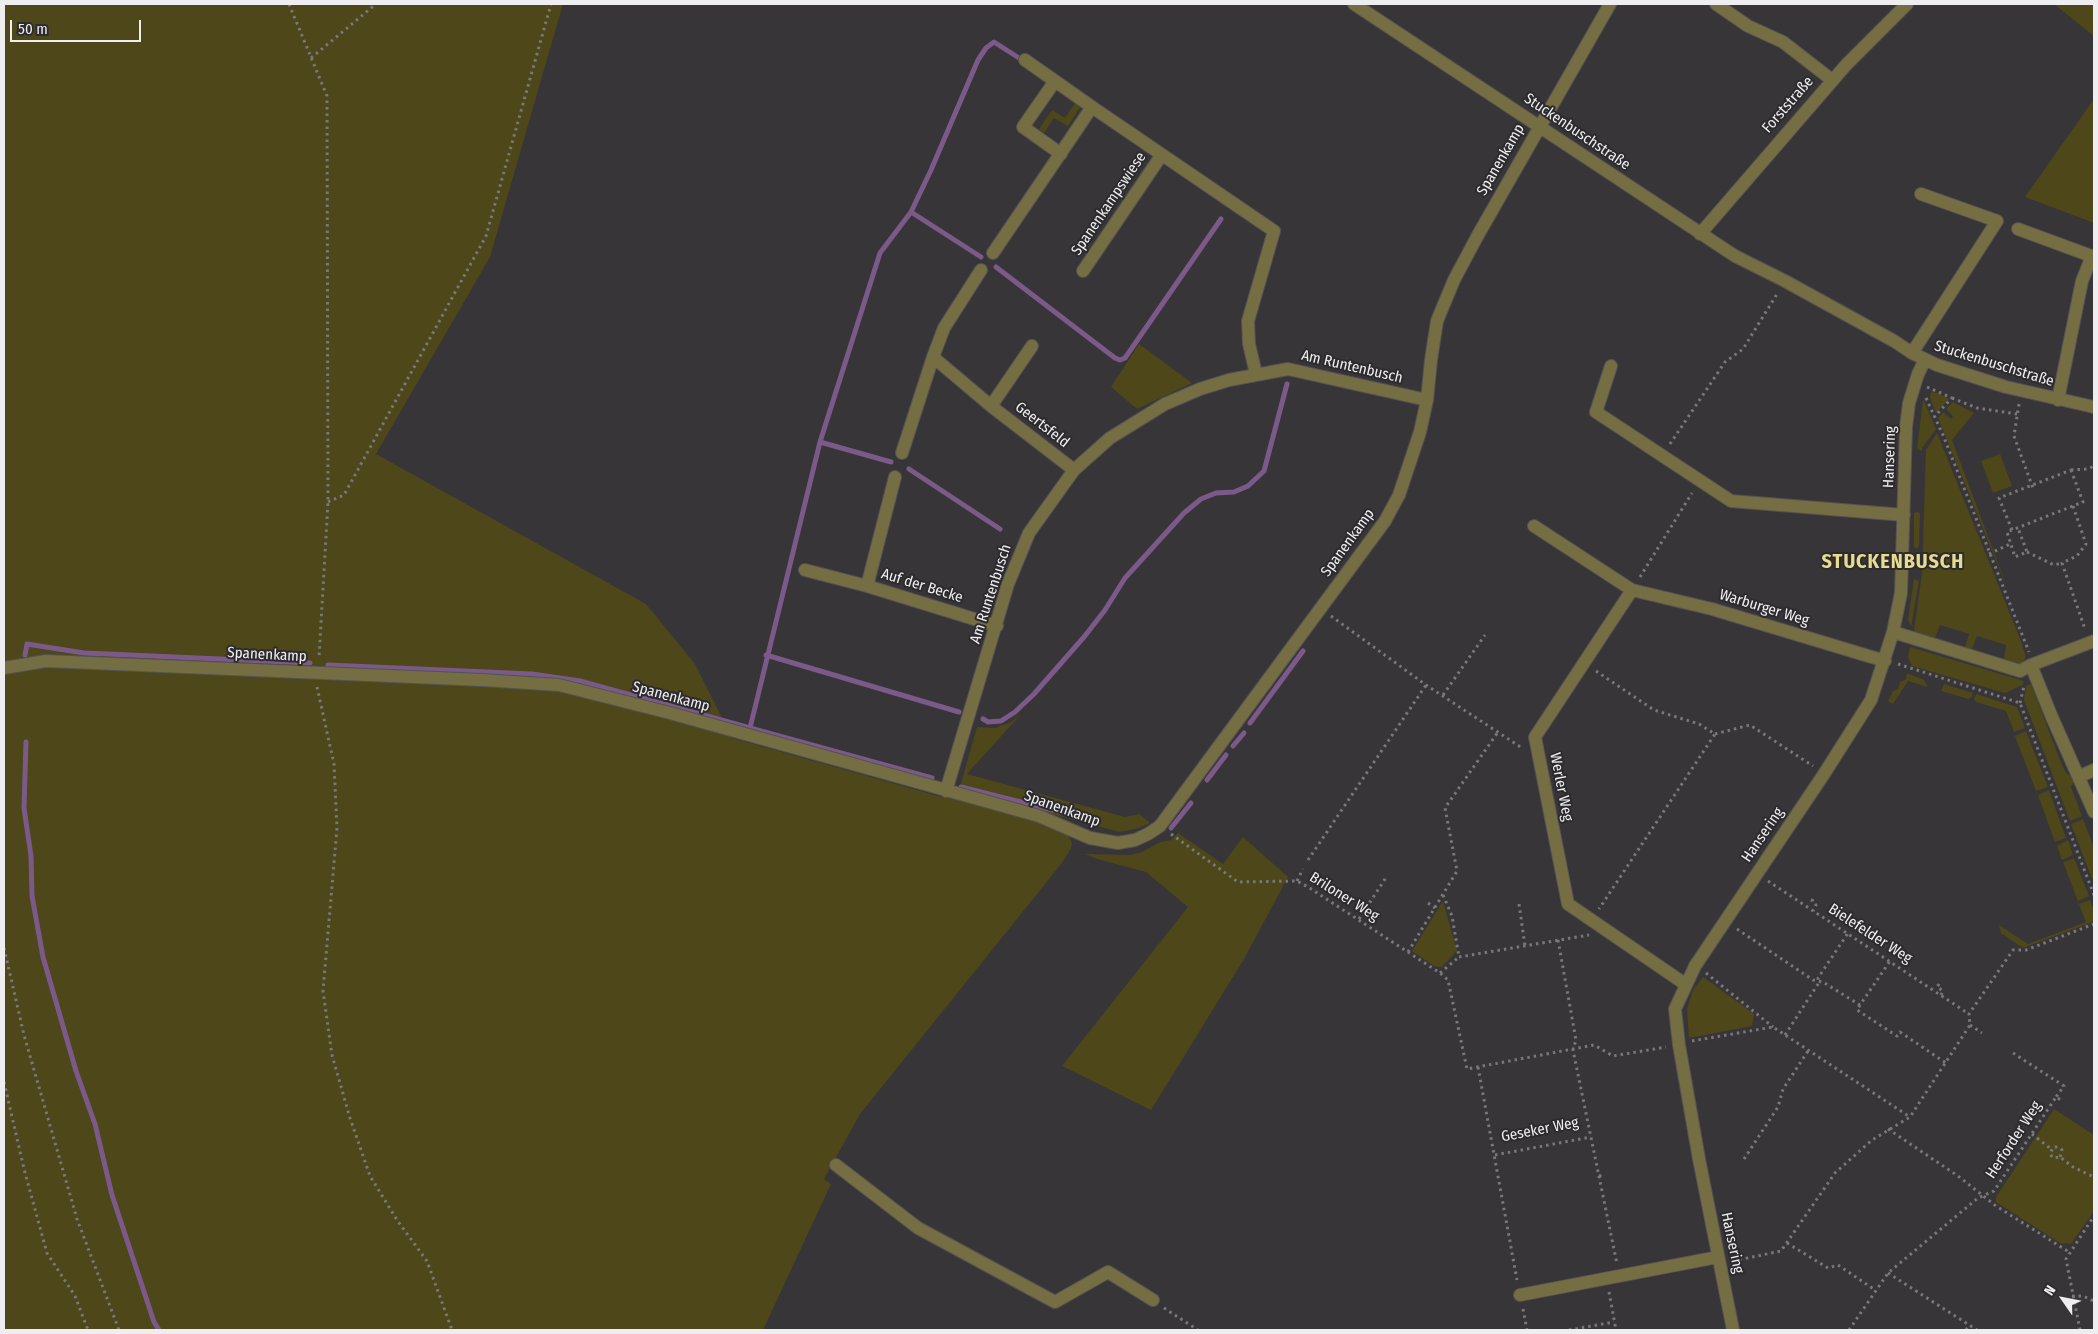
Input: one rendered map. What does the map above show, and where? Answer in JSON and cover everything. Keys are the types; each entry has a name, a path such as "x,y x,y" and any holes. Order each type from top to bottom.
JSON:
{"street":[{"name":"Stuckenbuschstraße","path":"1354,4 1735,256 1785,281 1894,341 1912,353 1937,365 2021,391 2094,407"},
{"name":"Spanenkamp","path":"4,668 46,661 559,685 670,713 1039,816 1090,838 1118,842 1135,840 1160,826 1385,521 1399,495 1410,466 1427,400 1430,360 1438,321 1454,280 1610,4"},
{"path":"1716,4 1748,26 1783,42 1832,80"},
{"name":"Forststraße","path":"1700,234 1832,80 1907,4"},
{"name":"Spanenkampswiese","path":"1025,60 1161,156 1274,231 1248,321 1249,344 1256,374"},
{"path":"1055,81 1023,127 1061,154"},
{"path":"993,253 1092,107"},
{"name":"Spanenkampswiese","path":"1083,271 1161,156"},
{"path":"1912,353 1997,222 1921,194"},
{"path":"2018,229 2093,257 2082,281 2058,400"},
{"path":"902,453 944,328 981,270"},
{"name":"Geertsfeld","path":"991,406 1032,346"},
{"name":"Geertsfeld","path":"933,357 991,406 1074,470"},
{"name":"Hansering","path":"1733,1330 1678,1045 1675,1009 1695,966 1824,774 1871,700 1885,661 1901,593 1906,427 1909,403 1925,360"},
{"path":"1611,366 1596,412 1731,501 1904,514"},
{"name":"Am Runtenbusch","path":"940,789 997,626 1008,584 1029,533 1074,470 1110,438 1165,404 1200,389 1256,374 1288,369 1427,400"},
{"name":"Auf der Becke","path":"867,586 895,477"},
{"name":"Warburger Weg","path":"1534,526 1632,590 1712,609 1885,661"},
{"name":"Auf der Becke","path":"805,570 867,586 997,626"},
{"name":"Werler Weg","path":"1632,590 1535,737 1568,904 1685,984"},
{"path":"1893,632 2020,671 2030,658 2094,641"},
{"path":"2030,658 2051,714 2080,776 2094,812"},
{"path":"2080,776 2094,770"},
{"path":"836,1165 918,1228 1055,1302 1108,1272 1153,1300"},
{"path":"1520,1295 1618,1275 1719,1260"}],"path":[{"path":"289,4 327,96 328,502 317,691 334,764 338,828 323,990 332,1055 350,1118 370,1176 397,1220 427,1261 452,1330"},
{"path":"311,58 376,4"},
{"path":"328,502 344,495 486,236 551,4"},
{"path":"1663,456 1725,362 1743,349 1785,281"},
{"path":"1919,379 1952,398 1978,408 2017,414"},
{"path":"1919,379 1950,452 2030,658"},
{"path":"2021,391 2014,436 2034,491"},
{"path":"1934,417 1952,398"},
{"path":"2012,530 1999,498 2071,470 2088,469 2094,466"},
{"path":"2027,552 2016,557 2006,532 2083,502 2071,470"},
{"path":"1632,590 1700,479"},
{"path":"2018,528 2027,552 2054,565 2062,563 2077,556 2086,544 2073,506"},
{"path":"1990,554 2010,544"},
{"path":"2062,563 2086,628 2077,632"},
{"path":"2070,599 2075,597"},
{"path":"1320,608 1426,685 1519,746 1537,748"},
{"path":"1443,695 1485,635"},
{"path":"2030,658 2037,649"},
{"path":"1885,661 2020,702 2094,895"},
{"path":"1584,662 1654,710 1699,724 1715,734"},
{"name":"Briloner Weg","path":"1308,860 1426,685"},
{"path":"1580,936 1715,734 1750,724 1824,774"},
{"path":"1408,952 1457,871 1445,808 1498,732"},
{"name":"Briloner Weg","path":"1160,826 1238,882 1297,881 1359,919 1440,973"},
{"path":"1297,881 1303,869"},
{"name":"Bielefelder Weg","path":"1757,874 1969,1014"},
{"path":"1359,919 1387,876"},
{"path":"1443,894 1452,916 1458,957"},
{"path":"1813,899 1812,901 1816,905 1813,911"},
{"path":"1428,903 1436,908"},
{"path":"1519,904 1525,946"},
{"path":"1724,921 1813,980 1823,982 1860,1005"},
{"path":"1719,1260 1782,1251 1835,1173 1888,1129 1910,1117 1970,1025 1969,1014 2013,950 2026,950 2094,924"},
{"path":"1608,931 1458,957 1440,973 1448,980 1467,1069 1594,1045 1613,1056 1773,1027"},
{"path":"1785,1035 1818,984 1818,978 1848,933"},
{"name":"Geseker Weg","path":"1558,940 1576,1040 1573,1050 1618,1275"},
{"path":"4,948 24,1035 77,1219 119,1330"},
{"path":"1890,961 1857,1010 1897,1036 1900,1032 1946,1063"},
{"path":"1695,966 1724,986 1773,1027 1910,1117"},
{"path":"1939,984 1937,987 1943,991 1940,995"},
{"path":"1970,1025 1982,1032"},
{"path":"1744,1159 1778,1107 1783,1089 1808,1051"},
{"path":"2013,1053 2064,1086 2056,1097"},
{"name":"Geseker Weg","path":"1478,1067 1495,1155 1591,1137"},
{"path":"4,1082 24,1173 47,1253 75,1296 88,1330"},
{"name":"Herforder Weg","path":"1849,1330 1888,1273 1983,1195 1994,1191 2056,1097 2061,1100"},
{"path":"1888,1129 1983,1195"},
{"path":"2032,1134 2051,1149"},
{"path":"2051,1149 2056,1146 2060,1148 2062,1152 2060,1157"},
{"path":"2051,1149 2050,1154 2053,1158 2060,1157 2073,1167 2094,1177"},
{"path":"1495,1155 1527,1330"},
{"path":"1599,1176 1604,1175"},
{"name":"Herforder Weg","path":"1983,1195 1996,1206 2070,1252"},
{"path":"2080,1330 2066,1259 2094,1216"},
{"path":"1787,1243 1828,1268 1838,1265 1875,1290"},
{"path":"1888,1273 1977,1330"},
{"path":"1616,1330 1608,1290 1618,1275"},
{"path":"2072,1296 2083,1296 2094,1301"},
{"path":"1153,1300 1198,1330"},
{"path":"1569,1330 1614,1322"},
{"path":"1966,1330 1969,1325"}],"shaded area":[{"path":"4,4 563,4 490,257 376,454 646,604 695,664 732,738 938,796 955,798 1034,821 1061,830 1068,835 1072,843 1071,848 1062,863 860,1114 824,1179 831,1184 763,1330 4,1330"},
{"path":"2054,4 2091,4 2094,7 2094,36"},
{"path":"2094,99 2094,223 2025,197"},
{"path":"1075,103 1081,106 1068,126 1054,118 1044,133 1039,129 1052,110 1065,118"},
{"path":"1139,344 1192,383 1137,409 1111,387"},
{"path":"1931,392 1938,393 1949,399 1936,413 1930,398"},
{"path":"1923,400 1936,429 1922,448 1922,451 1917,449"},
{"path":"1953,402 1974,413 1952,440 2008,590 1938,418 1943,412 1951,419 1953,416 1946,409"},
{"path":"1937,433 2021,641 2025,659 2021,664 2004,659 2006,645 1977,636 1972,649 1965,647 1969,634 1940,625 1935,638 1914,631 1922,573 1926,450"},
{"path":"2000,454 2012,486 1993,493 1981,461"},
{"path":"1914,513 1920,513 1919,545 1917,549 1914,547"},
{"path":"1914,579 1919,581 1911,627 1908,620"},
{"path":"1910,647 2024,681 2022,685 2005,693 1912,666 1908,657"},
{"path":"1907,673 1924,680 1928,687 1908,681 1893,704 1888,701 1893,691 1898,689 1900,682 1906,679"},
{"path":"1944,684 1973,693 1971,698 1968,699 1941,691"},
{"path":"2031,684 2066,773 2075,779 2071,787 2082,816 2070,821 2024,700 2026,686"},
{"path":"1976,694 2017,707 2025,728 2014,732 2006,711 1976,702 1974,699"},
{"path":"1022,713 967,774 1125,817 1139,814 1150,823 1139,828 1120,832 959,790 977,727 995,728 1011,722"},
{"path":"2026,731 2048,787 2036,791 2015,736"},
{"path":"2049,790 2066,838 2055,842 2038,795"},
{"path":"2083,819 2094,848 2094,884 2071,824"},
{"path":"1178,833 1223,864 1243,837 1288,877 1244,959 1151,1110 1062,1066 1188,907 1146,872 1085,854 1130,855 1142,852 1160,842 1171,840"},
{"path":"2068,840 2073,855 2062,860 2057,846"},
{"path":"2074,858 2089,896 2078,901 2063,862"},
{"path":"2090,900 2094,910 2094,921 2023,948 2001,933 1999,925 2028,944 2086,922 2079,904"},
{"path":"1443,901 1457,951 1442,967 1434,966 1412,951"},
{"path":"1703,977 1754,1014 1752,1026 1689,1038 1687,1009 1693,990"},
{"path":"2054,1109 2094,1135 2094,1211 2071,1244 2060,1243 1996,1202 1996,1197"}],"waterway":[{"path":"911,212 978,60 986,48 994,42 1019,58"},
{"path":"328,665 532,674 580,681 750,728 820,442 880,253 911,212 981,257"},
{"path":"996,267 1120,360 1125,358 1221,219"},
{"path":"983,719 988,722 1001,721 1015,712 1034,694 1084,637 1105,610 1125,578 1184,513 1201,499 1216,493 1234,492 1248,486 1264,471 1287,384"},
{"path":"820,442 891,462"},
{"path":"909,469 1000,529"},
{"path":"25,655 27,644 84,653 310,663"},
{"path":"1250,723 1303,651"},
{"path":"766,655 959,712"},
{"path":"750,728 932,778"},
{"path":"1233,746 1244,733"},
{"path":"26,742 24,808 31,856 32,896 43,957 76,1071 95,1124 112,1195 154,1322 159,1330"},
{"path":"1207,780 1226,755"},
{"path":"961,787 1076,816"},
{"path":"1171,828 1191,803"}],"district":[{"name":"STUCKENBUSCH","path":"1893,562"}]}
